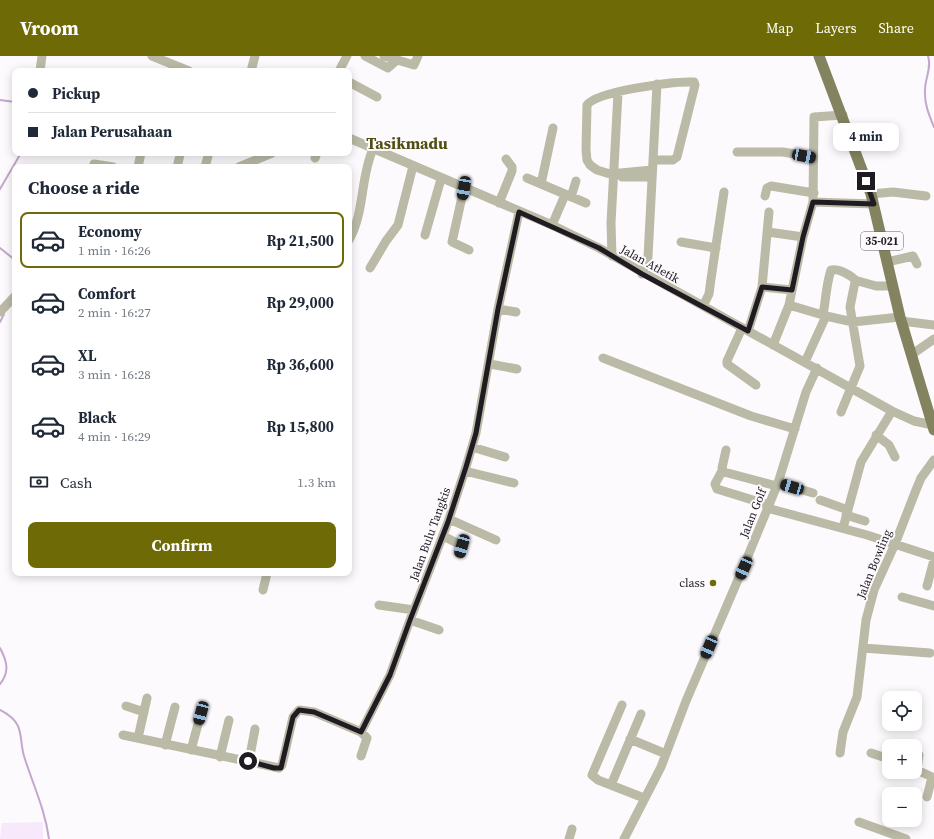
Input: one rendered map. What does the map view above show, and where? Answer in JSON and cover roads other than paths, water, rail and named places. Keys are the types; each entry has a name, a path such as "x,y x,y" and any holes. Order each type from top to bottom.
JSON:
{"main road":[{"name":"35-021","path":"819,56 873,199 901,319 933,428"}],"street":[{"path":"40,68 42,56"},
{"path":"152,56 166,59 183,68"},
{"path":"252,68 256,56"},
{"path":"340,68 346,56"},
{"path":"365,56 389,68 397,60"},
{"path":"384,56 415,64 418,56"},
{"path":"652,174 625,177 597,170 587,160 586,108 591,101 618,93 657,84 693,82 695,85 676,158 673,160 653,160"},
{"path":"352,84 376,97"},
{"path":"642,274 648,257 657,84"},
{"path":"612,256 611,223 618,93"},
{"path":"773,345 789,305 803,237 814,198 813,157 815,116 842,115"},
{"path":"541,184 553,128"},
{"name":"Jalan Atletik","path":"352,139 441,179 552,225 612,256 642,274 817,368 892,411 933,428"},
{"path":"352,232 361,208 361,193 373,149"},
{"path":"737,152 783,152 813,157"},
{"path":"206,164 208,156"},
{"path":"246,164 265,156"},
{"path":"499,203 512,171 512,167 506,159"},
{"path":"370,268 386,241 398,225 413,166"},
{"path":"527,178 586,203"},
{"path":"425,235 441,179"},
{"path":"552,225 576,181"},
{"path":"764,196 767,188 771,186 814,198 873,199 893,192 926,196"},
{"path":"464,188 452,242 469,250"},
{"path":"703,306 710,289 724,192"},
{"name":"Jalan Bulu Tangkis","path":"361,732 390,675 443,536 472,447 490,364 498,309 519,212"},
{"path":"756,385 727,364 727,361 745,329 762,287 769,212"},
{"path":"768,232 803,237"},
{"path":"681,242 716,248"},
{"path":"887,262 913,256 917,264"},
{"path":"806,362 824,315 826,287 830,270 833,268 852,276 856,281 874,286 893,286"},
{"path":"841,412 860,366 850,305 856,281"},
{"path":"762,287 792,290"},
{"path":"0,312 12,299"},
{"path":"789,305 853,322 901,319 934,325"},
{"path":"498,309 516,312"},
{"path":"911,355 934,339"},
{"path":"603,358 750,416 795,429"},
{"path":"490,364 517,369"},
{"name":"Jalan Golf","path":"624,839 666,754 778,485 806,392 817,368"},
{"path":"843,528 861,462 876,435 892,411"},
{"path":"876,435 889,445 895,457"},
{"path":"472,447 505,457"},
{"path":"726,450 722,471 715,484 717,489 895,544 934,558 927,586"},
{"name":"Jalan Bowling","path":"840,753 843,732 857,697 866,620 873,596 916,490 934,460"},
{"path":"465,470 514,483"},
{"path":"722,471 738,477 813,493"},
{"path":"820,500 865,521"},
{"path":"449,519 496,540"},
{"path":"443,536 462,545 460,554"},
{"path":"264,590 266,576"},
{"path":"902,597 934,606"},
{"path":"379,605 414,610"},
{"path":"410,620 439,630"},
{"path":"863,648 930,653"},
{"path":"138,738 147,698"},
{"path":"622,705 592,775 593,778 644,798"},
{"path":"126,706 144,712"},
{"path":"165,745 175,707"},
{"path":"279,767 293,717 299,710 314,712 361,732 367,738 362,756"},
{"path":"191,750 201,713"},
{"path":"611,785 641,714"},
{"path":"220,756 229,720"},
{"path":"248,761 255,729"},
{"path":"279,767 283,732"},
{"path":"123,735 165,745 279,767"},
{"path":"630,739 666,754"},
{"path":"871,753 882,757"},
{"path":"922,772 933,778 927,797"},
{"path":"859,822 906,839"},
{"path":"569,839 572,829"}],"waterway":[{"path":"928,56 929,69 925,86 925,100 934,127"},
{"path":"0,100 12,102"},
{"path":"15,164 19,156"},
{"path":"0,189 12,168"},
{"path":"0,248 12,258"},
{"path":"0,322 4,314"},
{"path":"0,648 6,662 5,675 0,684"},
{"path":"0,710 10,716 18,726 22,749 42,807 49,839"}],"place":[{"name":"class","path":"713,583"}],"district":[{"name":"Tasikmadu","path":"407,143"}]}
